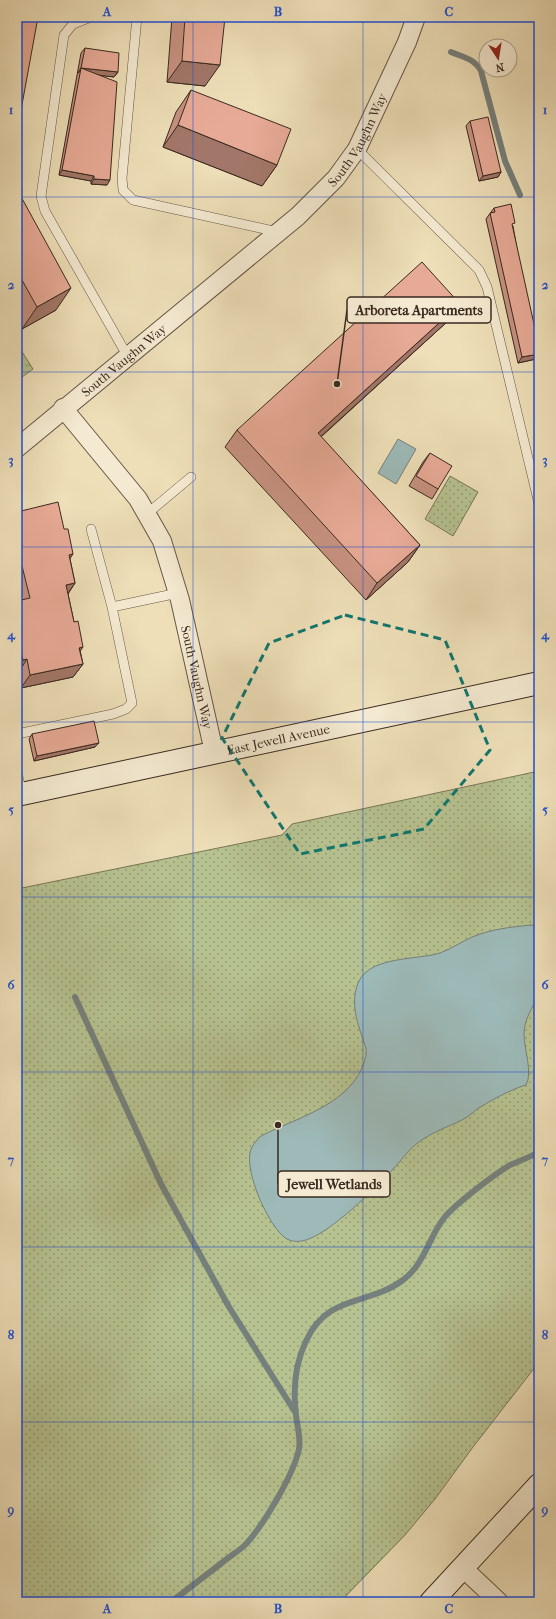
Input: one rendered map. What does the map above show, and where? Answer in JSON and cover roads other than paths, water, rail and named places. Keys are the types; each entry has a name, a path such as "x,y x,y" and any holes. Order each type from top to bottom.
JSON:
{"street":[{"name":"South Vaughn Way","path":"214,752 178,593 162,541 148,513 122,477 63,408 128,357 322,194 345,168 357,149 407,42 416,17"},
{"path":"17,448 63,408"},
{"name":"East Jewell Avenue","path":"19,795 539,683"},
{"path":"431,1602 539,1485"},
{"path":"463,1568 499,1602"}],"lane":[{"path":"91,17 73,24 64,35 41,196 45,211 128,357"},
{"path":"137,17 122,178 123,190 133,200 278,232"},
{"path":"357,149 479,270 488,287 539,504"},
{"path":"148,513 191,477"},
{"path":"17,734 113,714 126,709 132,703 112,607 92,528"},
{"path":"112,607 178,593"},
{"path":"17,772 19,795"}],"water":[{"path":"398,439 416,449 396,484 378,473"},
{"path":"531,925 539,926 540,989 527,1018 524,1029 524,1040 529,1074 526,1085 501,1096 477,1109 464,1119 424,1138 410,1150 365,1197 325,1230 302,1241 292,1241 285,1238 277,1229 264,1209 254,1185 251,1173 250,1153 254,1144 261,1136 318,1110 344,1092 354,1081 362,1068 366,1054 366,1048 357,1021 355,1005 356,989 359,981 365,973 384,963 440,953 472,937 487,932"}],"waterway":[{"path":"451,52 472,61 481,71 505,161 520,195"},
{"path":"75,997 161,1184 229,1307 295,1412"},
{"path":"171,1602 245,1545 260,1526 277,1499 291,1472 299,1449 295,1397 297,1368 302,1350 315,1326 337,1307 377,1294 403,1280 416,1267 439,1226 449,1212 504,1169 539,1152"}],"place":[{"name":"Arboreta Apartments","path":"337,384"},
{"name":"Jewell Wetlands","path":"278,1125"}]}
